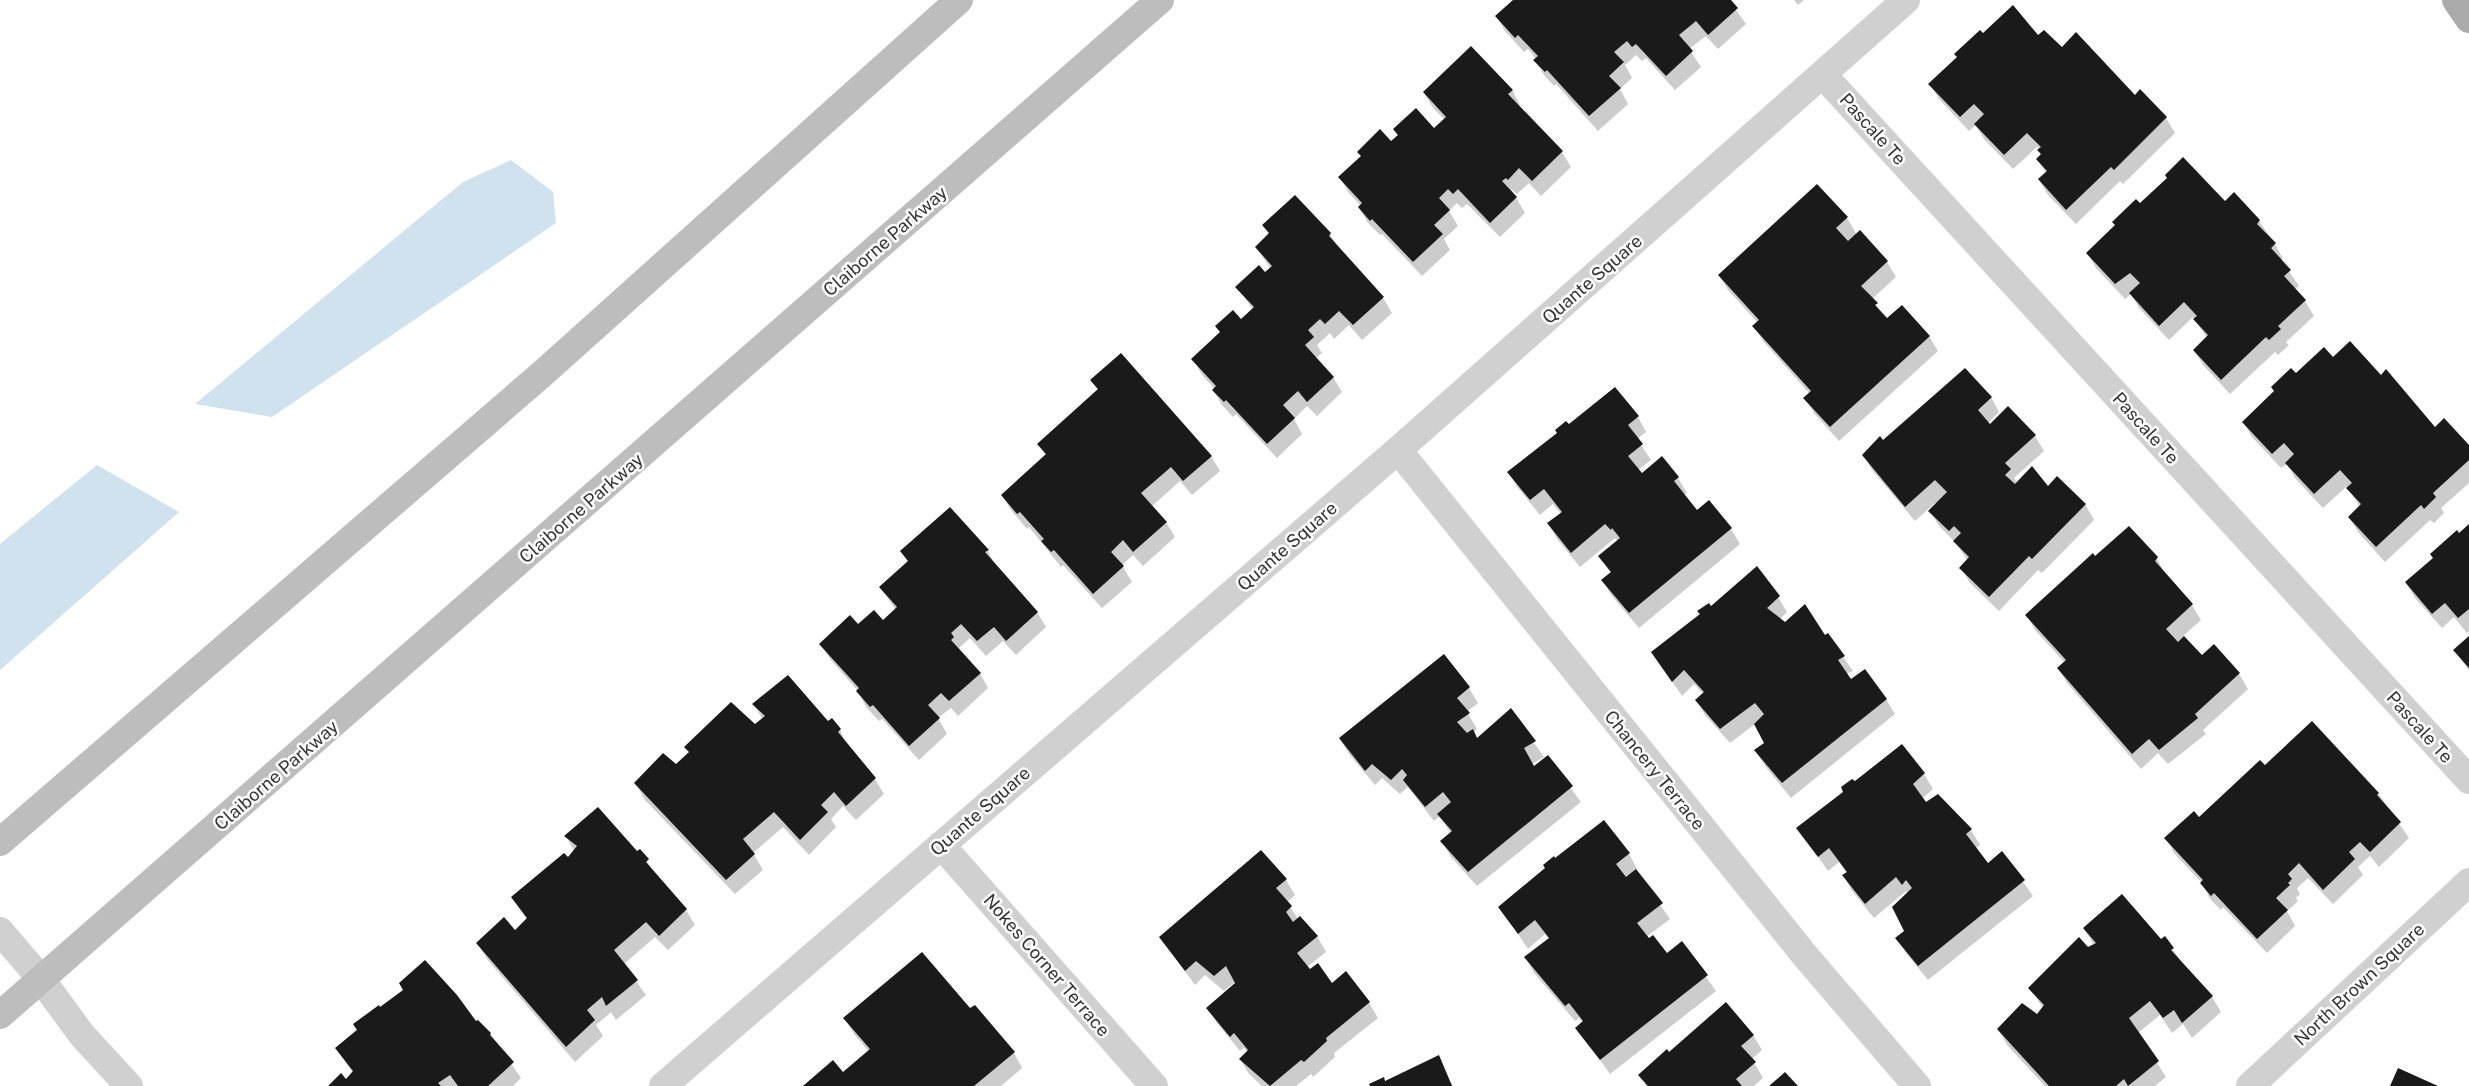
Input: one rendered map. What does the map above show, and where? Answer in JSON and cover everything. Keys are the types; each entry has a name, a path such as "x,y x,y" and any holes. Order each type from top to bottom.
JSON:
{"main road":[{"path":"0,842 542,374 959,0"},
{"name":"Claiborne Parkway","path":"0,1015 1160,0"},
{"path":"2456,0 2469,19"}],"street":[{"name":"Quante Square","path":"663,1086 1398,450 1906,0"},
{"name":"Pascale Te","path":"1823,75 2469,780"},
{"name":"Chancery Terrace","path":"1398,450 1806,958 1917,1086"},
{"name":"Nokes Corner Terrace","path":"941,845 1154,1086"},
{"name":"North Brown Square","path":"2250,1086 2469,882"},
{"path":"0,931 41,979 82,1035 129,1086"}],"water":[{"path":"511,160 553,192 556,223 272,417 195,404 463,182"},
{"path":"97,465 179,512 0,670 0,544"}],"building":[{"path":"1513,0 1731,0 1738,8 1708,35 1696,21 1679,35 1693,51 1666,76 1636,44 1632,47 1627,41 1614,52 1624,62 1609,76 1621,88 1589,116 1547,70 1545,72 1533,60 1538,56 1518,35 1515,38 1495,16"},
{"path":"2013,5 2038,35 2044,30 2062,47 2076,32 2135,95 2140,89 2167,117 2114,170 2111,167 2066,210 2038,179 2047,171 2036,159 2041,154 2037,150 2041,147 2027,133 2004,155 1974,124 1984,114 1974,104 1960,117 1928,84 1957,57 1954,54 1980,30 1983,33"},
{"path":"1471,46 1513,90 1508,94 1563,151 1532,181 1519,168 1508,180 1506,178 1502,181 1517,197 1490,223 1458,189 1453,194 1448,189 1439,198 1450,210 1434,225 1443,234 1413,262 1372,219 1370,221 1358,207 1362,203 1338,177 1361,156 1357,152 1380,129 1391,141 1398,135 1393,129 1416,108 1434,128 1446,117 1423,92"},
{"path":"2183,157 2225,201 2234,192 2260,220 2257,224 2276,243 2271,248 2291,270 2284,276 2306,300 2278,326 2281,329 2269,340 2266,337 2221,380 2193,350 2208,335 2193,319 2197,316 2184,302 2159,326 2129,293 2140,283 2130,273 2115,284 2086,253 2115,225 2112,222 2136,199 2140,203 2167,178 2165,175"},
{"path":"1817,184 1848,217 1836,228 1848,241 1860,230 1888,261 1861,286 1878,303 1875,305 1887,318 1902,305 1930,336 1830,427 1803,398 1811,391 1752,326 1759,320 1718,275"},
{"path":"1295,195 1331,233 1329,236 1384,297 1353,325 1339,311 1325,324 1320,319 1308,330 1314,337 1305,345 1334,377 1307,402 1298,391 1283,405 1295,418 1267,444 1226,400 1224,402 1212,390 1216,386 1191,359 1220,332 1215,326 1233,310 1241,319 1254,307 1235,287 1259,265 1265,272 1272,266 1255,247 1269,233 1262,225"},
{"path":"2350,341 2381,375 2386,369 2435,427 2444,418 2469,445 2469,460 2433,493 2436,497 2424,509 2421,505 2376,547 2348,517 2361,504 2346,488 2352,483 2340,470 2314,494 2285,463 2294,454 2284,443 2272,454 2242,422 2274,391 2271,387 2291,368 2296,373 2324,347 2333,357"},
{"path":"1121,353 1212,456 1183,481 1171,467 1141,493 1167,522 1133,552 1123,540 1111,552 1124,566 1093,594 1054,550 1051,552 1041,541 1044,539 1020,512 1017,514 1001,495 1046,454 1037,444 1098,389 1090,380"},
{"path":"1965,368 1992,397 1978,410 1990,424 2008,406 2036,435 2005,463 2011,469 2005,475 2015,484 2032,466 2048,486 2057,476 2086,504 2032,559 2029,556 1989,597 1959,568 1969,557 1953,541 1961,533 1954,526 1949,531 1928,511 1947,492 1935,480 1905,507 1862,455 1880,436 1883,440"},
{"path":"1615,387 1639,416 1628,425 1643,444 1628,456 1642,473 1662,456 1679,477 1674,481 1697,510 1709,500 1732,528 1629,613 1601,580 1611,572 1598,556 1620,538 1612,528 1611,530 1605,524 1571,553 1547,523 1562,512 1544,489 1530,500 1507,472 1557,433 1555,430 1566,421 1569,424"},
{"path":"950,507 989,550 985,552 1038,612 1006,641 994,627 977,641 961,624 951,633 954,637 951,640 981,673 949,701 941,693 928,705 940,718 909,746 873,705 870,707 856,691 859,688 819,644 850,615 858,624 874,610 883,620 897,607 879,587 908,561 900,551"},
{"path":"2469,524 2469,609 2458,618 2445,603 2432,614 2405,582 2433,558 2430,554 2457,530 2459,533"},
{"path":"2129,526 2158,557 2155,561 2193,604 2166,629 2178,642 2184,636 2202,655 2214,644 2240,673 2195,714 2198,718 2159,750 2149,739 2132,754 2057,668 2066,660 2025,615 2093,553 2095,556"},
{"path":"1757,566 1780,596 1767,608 1785,622 1805,604 1825,635 1828,633 1845,656 1838,660 1851,679 1865,669 1887,699 1782,783 1754,750 1764,743 1754,724 1764,714 1755,703 1720,729 1695,700 1704,692 1684,670 1672,682 1651,652 1700,614 1697,611 1709,603 1711,606"},
{"path":"2469,636 2469,668 2453,650"},
{"path":"1444,654 1470,687 1457,698 1470,713 1457,722 1467,733 1473,729 1477,738 1511,708 1536,741 1524,748 1534,766 1548,755 1573,786 1468,872 1440,841 1452,831 1437,814 1451,802 1443,792 1425,807 1403,780 1407,775 1402,769 1391,780 1372,764 1365,771 1339,738"},
{"path":"788,675 828,721 832,718 841,729 838,732 876,778 846,806 834,792 821,805 828,812 800,840 774,812 743,839 755,854 726,880 634,783 663,753 676,764 689,752 684,747 731,702 755,724 765,716 752,704"},
{"path":"2312,721 2379,793 2377,795 2401,822 2370,852 2360,842 2349,852 2355,859 2323,890 2299,863 2288,874 2292,879 2288,883 2290,885 2276,898 2288,910 2257,939 2214,893 2211,896 2200,883 2203,880 2164,838 2194,811 2199,817 2260,760 2265,765"},
{"path":"1902,744 1925,773 1913,784 1926,802 1938,794 1972,829 1966,834 1988,863 2002,851 2025,880 1918,966 1895,938 1904,931 1892,907 1912,888 1906,880 1902,885 1896,877 1865,904 1842,875 1847,872 1829,848 1818,857 1796,828 1843,792 1841,787 1852,779 1855,781"},
{"path":"598,807 637,851 640,849 649,859 646,862 687,909 659,936 646,922 614,950 638,980 606,1006 602,997 587,1010 595,1020 566,1047 476,943 504,917 515,930 527,918 511,897 564,853 568,857 577,846 564,836"},
{"path":"1604,820 1630,853 1616,864 1626,877 1636,869 1663,903 1637,923 1649,938 1653,935 1667,953 1682,941 1708,975 1600,1060 1575,1028 1583,1021 1569,1003 1565,1006 1524,957 1549,938 1535,920 1518,934 1498,907 1545,868 1543,865"},
{"path":"1261,850 1287,879 1276,888 1292,906 1286,912 1293,922 1300,916 1318,936 1297,953 1310,969 1318,963 1332,983 1346,971 1370,1002 1326,1038 1327,1041 1304,1062 1301,1060 1270,1086 1239,1059 1248,1050 1234,1033 1230,1037 1206,1008 1235,983 1226,966 1214,976 1196,961 1185,971 1159,937"},
{"path":"2122,894 2161,939 2165,936 2174,948 2171,950 2213,996 2182,1023 2174,1010 2163,1018 2150,1001 2129,1018 2159,1061 2128,1086 2124,1079 2116,1086 2049,1086 1997,1029 2022,1003 2037,1014 2044,1005 2028,988 2079,937 2088,947 2096,943 2083,928"},
{"path":"922,952 970,1008 975,1005 1015,1052 974,1086 803,1086 833,1060 843,1072 870,1049 843,1018"},
{"path":"425,960 457,995 476,1021 478,1020 491,1033 490,1035 514,1062 488,1086 458,1086 450,1075 438,1083 441,1086 328,1086 341,1073 346,1079 353,1071 335,1048 357,1030 353,1024 403,990 399,983"},
{"path":"1726,1002 1754,1035 1741,1046 1756,1062 1736,1079 1742,1086 1648,1086 1638,1075 1667,1049 1669,1052"},
{"path":"1439,1055 1452,1086 1370,1086 1369,1084 1384,1077 1385,1081"},
{"path":"2398,1068 2438,1086 2390,1086"},
{"path":"1785,1072 1798,1086 1769,1086"}]}
